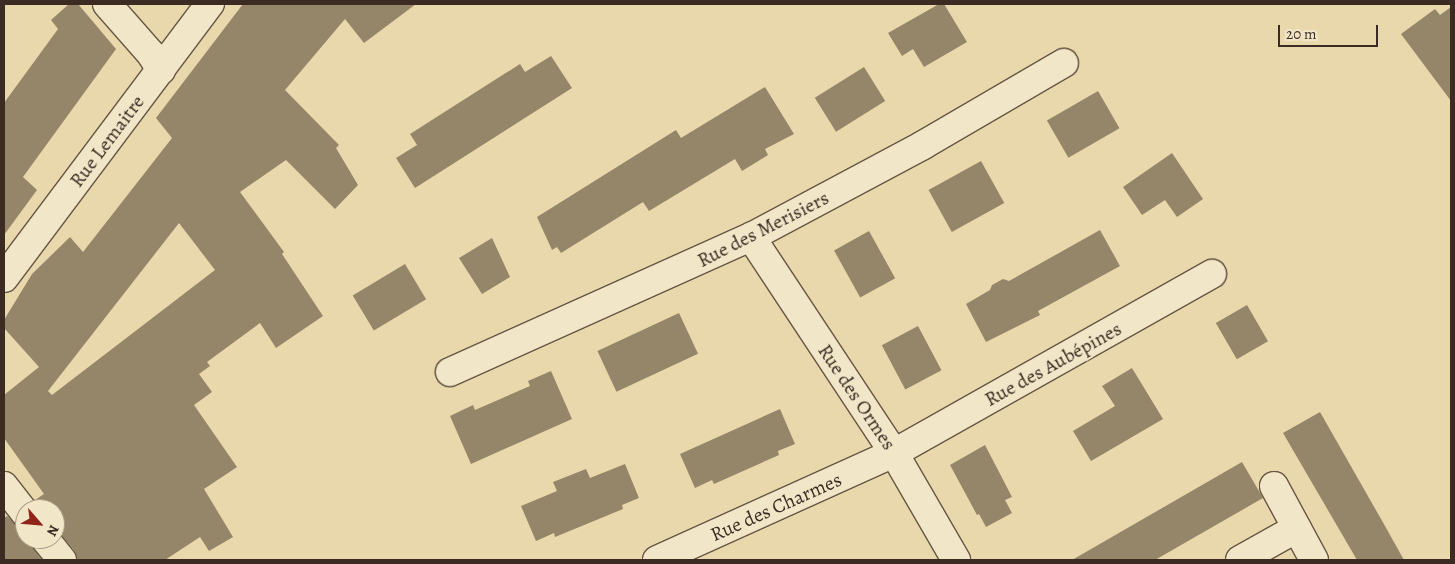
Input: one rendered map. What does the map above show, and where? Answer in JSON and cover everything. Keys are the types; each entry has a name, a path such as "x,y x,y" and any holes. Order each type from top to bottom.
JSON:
{"street":[{"path":"107,4 151,54 161,70"},
{"name":"Rue Lemaitre","path":"4,278 210,4"},
{"name":"Rue des Merisiers","path":"450,372 751,237 923,145 1064,63"},
{"name":"Rue des Ormes","path":"751,237 894,453 956,560"},
{"name":"Rue des Aubépines","path":"894,453 1212,274"},
{"name":"Rue des Charmes","path":"657,560 894,453"},
{"path":"4,486 15,501"},
{"path":"1274,486 1314,560"},
{"path":"1240,560 1297,528"},
{"path":"53,549 62,560"}],"building":[{"path":"69,4 78,4 116,49 23,177 37,190 4,235 4,103 58,29 51,20"},
{"path":"243,4 416,4 364,43 345,19 285,90 339,145 336,148 358,185 335,209 286,160 240,192 284,252 282,254 323,316 276,348 260,323 207,362 210,366 199,374 212,392 194,405 237,467 204,489 233,537 209,551 200,537 165,560 77,560 74,550 65,540 65,499 36,499 44,494 4,438 4,395 39,367 4,328 4,320 32,274 70,237 83,252 172,138 156,118","holes":["179,223 215,270 52,395 48,391"]},
{"path":"939,4 944,4 967,42 924,67 913,49 902,56 888,33"},
{"path":"1451,7 1451,101 1401,34 1435,9 1440,15"},
{"path":"551,56 572,88 415,188 396,158 417,145 410,134 520,64 525,72"},
{"path":"864,67 885,101 836,132 815,98"},
{"path":"765,87 794,134 765,149 768,155 742,171 735,159 649,211 643,202 561,253 557,247 552,250 537,217 676,130 681,138"},
{"path":"1098,91 1120,128 1068,158 1047,120"},
{"path":"1172,153 1203,199 1177,217 1165,200 1142,215 1123,187"},
{"path":"981,161 1004,203 952,232 929,190"},
{"path":"1100,230 1120,266 1038,311 1040,315 986,342 966,304 990,290 992,285 1003,279 1009,281"},
{"path":"869,231 895,278 860,298 834,250"},
{"path":"492,238 510,277 482,294 459,258"},
{"path":"405,264 426,299 374,331 353,295"},
{"path":"1247,305 1268,341 1237,359 1216,323"},
{"path":"679,313 698,354 616,392 597,351"},
{"path":"918,326 941,370 905,389 882,345"},
{"path":"1132,368 1163,419 1091,461 1073,431 1115,406 1102,386"},
{"path":"551,371 572,419 471,464 450,416 473,405 475,410 530,386 528,381"},
{"path":"780,409 795,444 778,451 779,455 714,484 712,480 695,488 680,454"},
{"path":"1320,412 1404,560 1357,560 1283,433"},
{"path":"985,445 1012,497 1005,500 1012,513 986,527 979,514 977,515 950,465"},
{"path":"1242,462 1263,498 1155,560 1072,560"},
{"path":"625,464 639,498 622,505 623,509 555,537 554,533 536,541 521,506 557,491 553,482 586,469 590,478"},
{"path":"7,516 15,523 15,549 34,549 42,560 4,560 4,518"}]}
